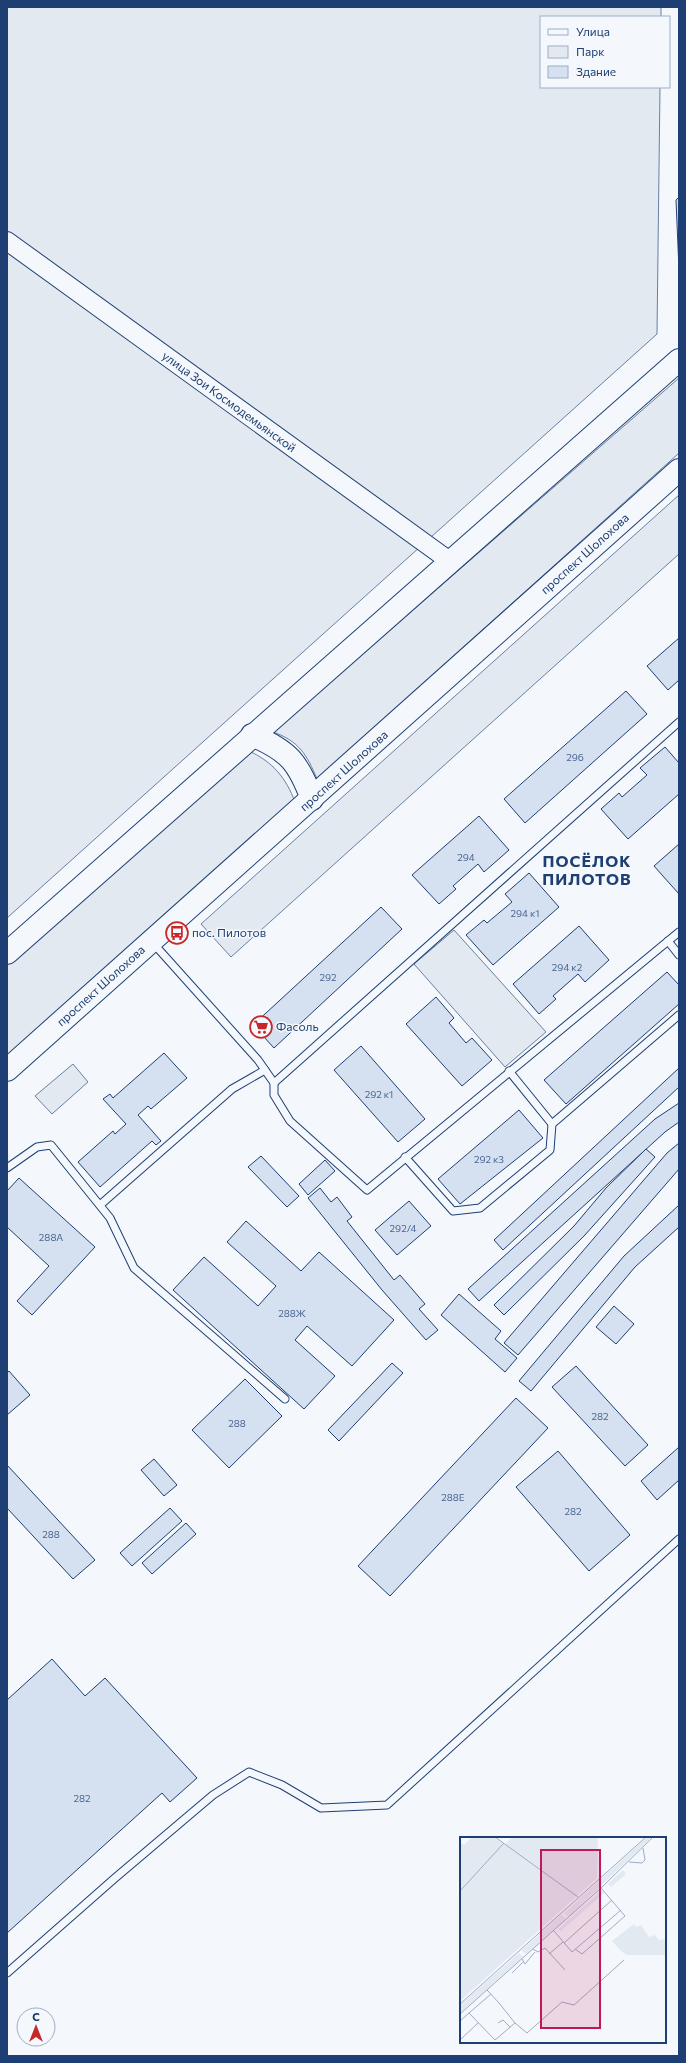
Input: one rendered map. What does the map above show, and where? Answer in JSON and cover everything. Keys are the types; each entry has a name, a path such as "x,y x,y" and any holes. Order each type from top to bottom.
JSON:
{"main road":[{"path":"7,953 252,735 451,562 679,360"},
{"name":"проспект Шолохова","path":"7,1070 679,470"},
{"path":"252,735 284,751 298,766 312,799"}],"street":[{"name":"улица Зои Космодемьянской","path":"7,241 451,562"}],"lane":[{"path":"274,1083 679,722"},
{"path":"152,941 258,1060 274,1083 274,1095 290,1121 367,1190 405,1157 679,932"},
{"path":"668,941 679,955"},
{"path":"552,1124 679,1015"},
{"path":"100,1205 232,1089 265,1070"},
{"path":"405,1157 453,1211 480,1208 550,1150 552,1124 509,1071"},
{"path":"7,1168 37,1147 52,1145 110,1218 134,1268 285,1399"},
{"path":"7,1973 115,1878 213,1795 249,1772 282,1785 321,1808 387,1805 679,1539"}],"green space":[{"path":"7,7 661,7 661,16 540,16 540,88 660,88 657,334 7,918"},
{"path":"679,378 679,453 317,779 306,756 296,744 273,732"},
{"path":"679,495 679,554 231,957 201,924"},
{"path":"249,751 265,760 278,772 287,785 295,802 7,1059 7,965"},
{"path":"454,930 546,1032 505,1067 414,964"},
{"path":"73,1064 88,1082 52,1114 35,1096"}],"building":[{"path":"679,197 679,270 676,200"},
{"path":"679,638 679,680 668,690 647,666"},
{"path":"626,691 647,714 525,823 504,799"},
{"path":"665,747 679,763 679,794 628,839 601,809 619,793 622,797 647,775 640,768"},
{"path":"479,816 509,850 484,872 478,864 453,886 456,889 439,904 412,875"},
{"path":"679,844 679,894 654,866"},
{"path":"529,873 559,907 493,965 466,935 484,920 487,923 512,902 505,894"},
{"path":"381,907 402,929 274,1048 253,1025"},
{"path":"579,926 609,960 585,982 578,974 553,996 556,999 539,1014 513,984"},
{"path":"667,972 679,985 679,1004 566,1104 544,1080"},
{"path":"436,997 454,1018 449,1023 466,1043 472,1038 492,1060 462,1086 406,1024"},
{"path":"361,1046 425,1119 398,1142 334,1070"},
{"path":"164,1053 187,1078 151,1109 148,1106 138,1115 161,1141 156,1145 152,1141 100,1187 78,1162 113,1131 115,1134 126,1124 103,1099 110,1094 113,1098"},
{"path":"679,1068 679,1087 503,1250 494,1240"},
{"path":"679,1103 679,1122 665,1132 479,1301 468,1289 655,1119"},
{"path":"519,1110 543,1138 460,1204 438,1179"},
{"path":"679,1143 679,1169 518,1355 504,1343 667,1153"},
{"path":"646,1149 655,1157 584,1236 504,1315 494,1305 574,1226 606,1188"},
{"path":"261,1156 299,1196 287,1207 248,1167"},
{"path":"325,1160 335,1171 308,1195 299,1184"},
{"path":"19,1178 95,1247 32,1315 17,1301 49,1266 7,1227 7,1191"},
{"path":"320,1188 331,1202 337,1197 352,1217 347,1221 394,1280 400,1275 425,1304 419,1309 438,1330 426,1340 382,1290 308,1198"},
{"path":"409,1201 431,1226 397,1255 375,1230"},
{"path":"679,1205 679,1227 635,1267 531,1391 519,1381 624,1256"},
{"path":"246,1221 301,1271 319,1252 394,1320 352,1366 307,1326 295,1340 335,1376 304,1409 173,1290 204,1257 258,1306 276,1286 227,1242"},
{"path":"459,1294 501,1331 495,1339 517,1358 505,1372 441,1315"},
{"path":"614,1306 634,1324 616,1344 596,1327"},
{"path":"392,1363 403,1373 339,1441 328,1430"},
{"path":"576,1366 648,1445 625,1466 552,1387"},
{"path":"9,1371 30,1395 7,1415 7,1373"},
{"path":"245,1379 282,1416 229,1468 192,1430"},
{"path":"516,1398 548,1428 390,1596 358,1566"},
{"path":"679,1447 679,1480 657,1500 641,1481"},
{"path":"558,1451 630,1535 589,1571 516,1487"},
{"path":"154,1459 177,1485 164,1496 141,1470"},
{"path":"7,1465 95,1560 73,1579 7,1508"},
{"path":"170,1508 182,1521 132,1566 120,1553"},
{"path":"186,1523 196,1534 152,1574 142,1563"},
{"path":"52,1659 85,1696 105,1678 197,1778 170,1802 162,1793 7,1933 7,1700"}],"place":[{"name":"пос. Пилотов","path":"177,933"},
{"name":"Фасоль","path":"261,1027"}],"district":[{"name":"ПОСЁЛОК ПИЛОТОВ","path":"587,870"}]}
